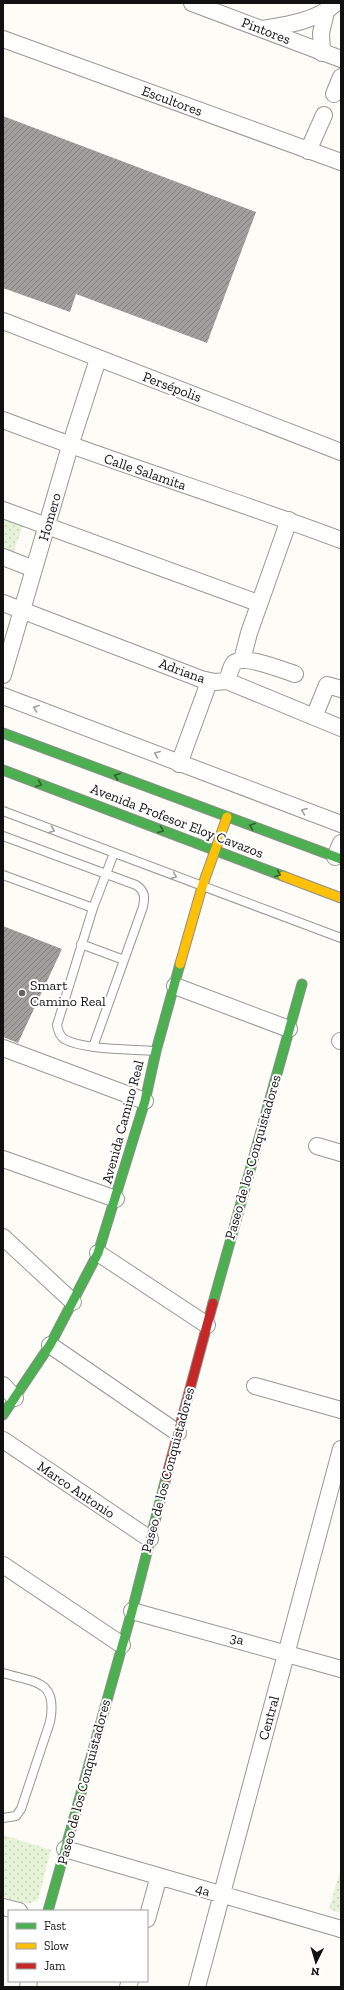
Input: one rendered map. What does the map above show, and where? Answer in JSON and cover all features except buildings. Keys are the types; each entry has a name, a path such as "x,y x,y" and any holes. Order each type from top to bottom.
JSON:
{"street":[{"name":"Pintores","path":"192,3 341,59"},
{"path":"262,30 288,25 333,6"},
{"path":"322,53 321,33 333,6"},
{"name":"Escultores","path":"3,39 341,162"},
{"path":"334,94 341,78"},
{"path":"308,151 324,114"},
{"name":"Persépolis","path":"3,321 341,452"},
{"name":"Homero","path":"3,675 70,446 98,359"},
{"name":"Calle Salamita","path":"3,420 70,446 289,520 341,540"},
{"path":"3,510 258,603"},
{"path":"242,660 258,603 289,520"},
{"path":"3,557 34,569"},
{"name":"Adriana","path":"3,603 209,682 227,681 341,728"},
{"path":"227,681 232,666 238,661 242,660 257,662 294,674"},
{"path":"179,764 209,682"},
{"path":"314,717 327,685 341,689"},
{"path":"3,696 114,737 179,764 341,824"},
{"name":"Avenida Profesor Eloy Cavazos","path":"3,733 227,817 339,853"},
{"name":"Avenida Profesor Eloy Cavazos","path":"3,770 341,898"},
{"name":"Avenida Camino Real","path":"3,1415 50,1345 98,1253 116,1200 145,1101 156,1051 202,887 227,817"},
{"name":"Paseo de los Conquistadores","path":"48,1910 132,1611 207,1325 302,984"},
{"path":"175,986 289,1029"},
{"path":"3,1048 145,1101"},
{"path":"317,1146 341,1153"},
{"path":"3,1159 116,1200"},
{"path":"3,1237 73,1302"},
{"path":"98,1253 207,1325"},
{"path":"50,1345 178,1432"},
{"path":"3,1385 15,1398"},
{"path":"255,1386 341,1410"},
{"name":"Marco Antonio","path":"3,1440 150,1539"},
{"name":"Central","path":"197,1987 341,1449"},
{"path":"3,1565 122,1645"},
{"name":"3a","path":"132,1611 341,1669"},
{"name":"4a","path":"65,1849 222,1896 341,1929"},
{"path":"148,1915 159,1876"},
{"path":"3,1907 15,1910"}],"lane":[{"path":"3,811 341,938"},
{"path":"3,836 136,885 142,889 144,894 143,907 93,1047"},
{"path":"114,853 105,874 81,944 57,1026 63,1038 93,1047 156,1051"},
{"path":"3,875 93,908"},
{"path":"81,944 124,960"},
{"path":"3,1673 38,1684 49,1690 52,1697 50,1722 21,1809 16,1816 3,1818"}],"green space":[{"path":"3,513 25,520 12,556 3,553"},
{"path":"3,1835 51,1850 38,1900 28,1904 3,1897"},
{"path":"341,1868 341,1913 329,1909"}],"traffic: fast":[{"path":"3,733 341,859"},
{"path":"3,770 283,876"},
{"path":"3,1415 50,1345 98,1253 145,1101 156,1051 180,964"},
{"path":"213,1303 302,984"},
{"path":"48,1910 132,1611 166,1478"}],"traffic: slow":[{"path":"180,964 202,887 227,817"},
{"path":"283,876 341,898"}],"traffic: jam":[{"path":"166,1478 213,1303"}],"place":[{"name":"Smart Camino Real","path":"22,993"}]}
